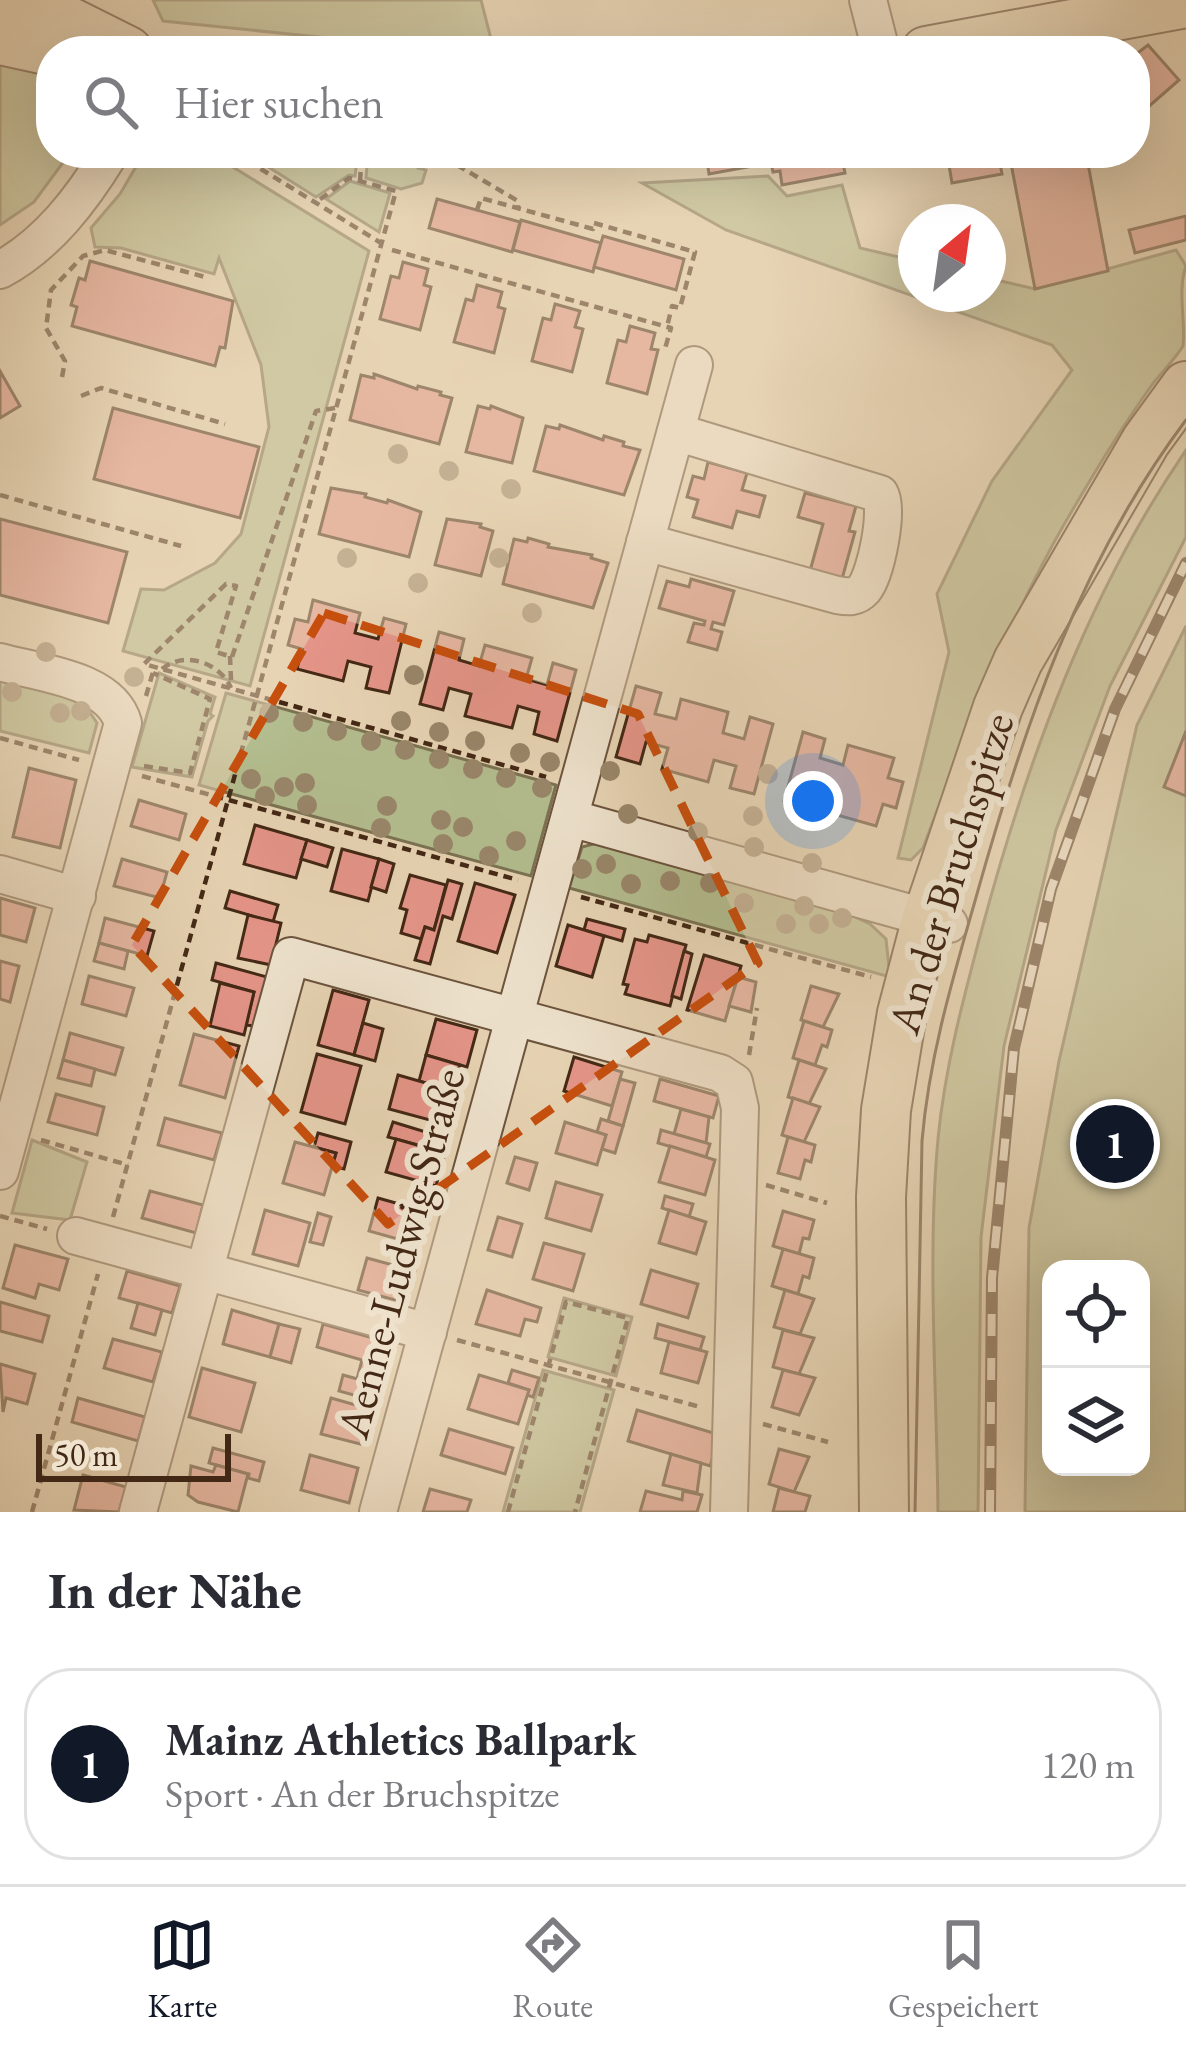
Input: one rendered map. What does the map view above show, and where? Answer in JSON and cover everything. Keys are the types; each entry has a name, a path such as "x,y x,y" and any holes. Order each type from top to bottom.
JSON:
{"main road":[{"path":"0,3 60,17 98,36"},
{"path":"1007,36 1186,3"},
{"path":"0,40 36,48"},
{"name":"An der Bruchspitze","path":"884,1512 881,1197 886,1110 902,1012 1086,541 1146,441 1186,386"},
{"name":"An der Bruchspitze","path":"902,1512 903,1172 938,921"}],"street":[{"path":"868,0 877,36"},
{"path":"0,270 71,210 100,168"},
{"name":"Aenne-Ludwig-Straße","path":"378,1512 694,365"},
{"path":"645,542 837,595 852,597 868,582 885,517 880,494 676,432"},
{"path":"0,662 110,698 123,723 126,769 77,896 0,1171"},
{"path":"574,802 938,921"},
{"path":"0,874 77,896"},
{"path":"138,1512 291,956 720,1073 737,1087 746,1419 729,1512"},
{"path":"91,1240 428,1332"}],"path":[{"path":"259,168 381,243"},
{"path":"360,181 361,168"},
{"path":"463,168 518,201 518,208"},
{"path":"32,1512 91,1240 128,1165 396,191 349,178 314,202"},
{"path":"477,210 481,198 695,252 680,308 672,306 667,327"},
{"path":"560,231 562,221"},
{"path":"644,248 646,238"},
{"path":"62,377 65,361 46,328 51,290 83,256 105,250 209,278"},
{"path":"392,250 671,328 663,356 694,365"},
{"path":"81,396 101,388 226,424"},
{"path":"231,686 230,656 316,411 335,408"},
{"path":"0,495 181,546"},
{"path":"162,669 170,663 200,661 216,652 236,586 226,584 144,664 162,669 231,686 574,802"},
{"path":"216,652 230,656"},
{"path":"200,661 231,686"},
{"path":"126,769 190,773 210,699 152,674"},
{"path":"0,737 228,800"},
{"path":"737,1087 746,1078 757,1008"},
{"path":"38,1139 128,1165"},
{"path":"763,1184 827,1203"},
{"path":"0,1216 18,1221"},
{"path":"508,1512 566,1302 628,1318 575,1512"},
{"path":"428,1332 827,1442"}],"highlighted area":[{"path":"324,613 638,714 758,963 388,1224 132,945"}],"green space":[{"path":"153,0 481,0 490,36 308,36 163,21"},
{"path":"0,61 36,72 36,168 59,168 34,202 0,225"},
{"path":"135,168 234,168 369,251 250,686 123,651 141,589 164,590 215,563 241,534 269,427 261,365 219,258 214,274 121,248 95,247 91,228"},
{"path":"270,168 356,168 355,176 349,175 316,197"},
{"path":"367,168 426,170 422,183 401,189 366,178"},
{"path":"768,176 787,196 842,185 860,248 898,257 898,291 726,230 642,183"},
{"path":"350,181 390,193 379,232 326,199"},
{"path":"1176,250 1186,266 1183,346 1127,421 1044,560 988,682 923,848 911,860 898,858 949,652 937,594 992,481 1072,370 1052,345 958,312 1006,312 1006,282 1035,289"},
{"path":"1186,450 1186,537 1110,686 1056,830 1004,1046 981,1237 978,1512 938,1512 935,1185 941,1112 956,1031 1001,863 1041,739 1119,561"},
{"path":"1186,626 1186,1512 1025,1512 1029,1228 1059,1061 1137,725"},
{"path":"159,673 215,697 192,777 132,767"},
{"path":"0,678 84,704 97,723 89,753 0,731"},
{"path":"226,693 556,785 531,876 199,785"},
{"path":"597,843 851,915 886,939 890,977 569,888 582,847"},
{"path":"32,1140 87,1162 70,1220 12,1213"},
{"path":"564,1298 632,1317 616,1376 548,1357"},
{"path":"543,1370 614,1390 580,1512 503,1512"}],"building":[{"path":"1150,47 1179,80 1150,105"},
{"path":"708,168 742,168 709,174"},
{"path":"772,168 844,168 845,173 782,185 780,171"},
{"path":"950,168 1001,168 1002,174 952,183"},
{"path":"1012,168 1089,168 1108,271 1035,289"},
{"path":"437,199 520,222 512,252 429,228"},
{"path":"1186,216 1186,240 1135,253 1129,230"},
{"path":"521,220 601,243 593,272 513,250"},
{"path":"603,236 684,259 676,290 594,267"},
{"path":"90,261 233,301 225,348 220,347 215,366 72,326 77,307 71,305"},
{"path":"403,262 428,269 424,285 431,287 420,330 380,319 391,276 399,278"},
{"path":"477,285 502,292 498,307 505,309 494,353 454,342 466,299 473,301"},
{"path":"555,304 580,311 575,327 583,329 572,372 532,361 543,318 551,320"},
{"path":"630,326 655,333 651,349 658,350 647,394 607,383 618,340 626,342"},
{"path":"0,371 20,406 0,418"},
{"path":"374,374 452,398 439,444 350,420 361,375 374,378"},
{"path":"478,406 523,418 512,463 466,452"},
{"path":"113,408 259,447 240,518 94,479"},
{"path":"560,425 640,450 624,495 534,471 546,426 559,429"},
{"path":"708,462 747,473 742,490 765,496 759,517 737,511 732,528 693,517 698,500 687,497 693,476 704,479"},
{"path":"331,488 421,512 409,557 319,534"},
{"path":"805,493 856,506 849,531 855,532 842,579 810,571 823,524 798,517"},
{"path":"0,519 127,552 108,623 0,595"},
{"path":"447,519 481,524 493,531 481,576 435,565"},
{"path":"528,538 608,563 593,608 503,584 514,539 527,542"},
{"path":"691,579 734,591 724,625 713,622 711,629 722,632 717,650 688,642 694,623 704,625 705,621 659,608 667,581 689,587"},
{"path":"313,600 360,613 355,633 378,639 384,618 406,624 389,693 366,688 371,667 348,661 343,681 297,669 302,649 288,645 295,619 308,622"},
{"path":"439,632 464,639 459,660 479,666 485,645 532,658 526,679 547,685 553,663 576,670 557,741 534,734 539,712 518,706 512,728 465,716 471,694 449,688 443,710 420,704"},
{"path":"636,686 661,693 655,714 676,719 681,699 728,712 723,733 744,739 750,717 773,724 754,794 730,788 736,766 714,760 708,782 662,769 668,748 646,742 640,764 616,757"},
{"path":"1186,731 1186,796 1164,787"},
{"path":"803,732 825,739 820,758 843,765 848,745 894,758 888,778 903,782 896,808 883,804 876,826 830,813 835,793 812,786 807,807 784,801"},
{"path":"29,768 76,780 60,848 13,837"},
{"path":"139,800 186,814 179,840 131,826"},
{"path":"255,825 307,840 296,878 244,864"},
{"path":"307,840 333,848 327,867 301,859"},
{"path":"342,849 379,859 368,901 331,891"},
{"path":"122,859 167,872 160,898 114,886"},
{"path":"379,859 394,864 386,892 371,887"},
{"path":"410,875 446,885 434,930 425,927 421,939 401,933 407,910 400,908"},
{"path":"448,880 462,884 452,919 443,916 430,964 415,960 425,927 434,930"},
{"path":"475,883 515,895 497,953 458,941"},
{"path":"230,891 278,905 273,922 225,908"},
{"path":"0,898 35,908 26,942 0,935"},
{"path":"248,915 281,923 271,965 238,958"},
{"path":"105,918 154,931 147,956 99,943"},
{"path":"587,919 625,929 622,941 584,930"},
{"path":"568,925 604,936 592,977 556,966"},
{"path":"649,935 686,945 670,1006 625,994 628,985 623,984 635,939 647,942"},
{"path":"99,943 128,951 124,969 94,961"},
{"path":"684,951 692,954 681,999 672,996"},
{"path":"704,955 741,966 725,1021 687,1010"},
{"path":"0,961 19,966 10,1002 0,999"},
{"path":"216,963 267,977 254,1026 246,1025 254,992 212,980"},
{"path":"89,976 134,988 126,1016 82,1004"},
{"path":"738,977 756,982 751,1012 729,1006"},
{"path":"220,983 254,992 244,1035 210,1026"},
{"path":"811,986 839,994 823,1027 801,1020"},
{"path":"333,990 369,1000 354,1055 318,1045"},
{"path":"436,1019 477,1030 467,1067 426,1055"},
{"path":"804,1021 832,1030 815,1065 793,1058"},
{"path":"363,1023 383,1029 375,1061 354,1055"},
{"path":"70,1033 123,1048 115,1075 63,1060"},
{"path":"194,1034 239,1046 225,1098 180,1085"},
{"path":"317,1054 361,1066 345,1124 301,1112"},
{"path":"426,1055 460,1065 453,1091 419,1081"},
{"path":"574,1057 622,1072 612,1106 564,1091"},
{"path":"63,1060 95,1069 91,1086 58,1078"},
{"path":"799,1060 826,1069 809,1104 788,1097"},
{"path":"398,1075 461,1093 452,1126 389,1109"},
{"path":"620,1079 635,1083 623,1126 608,1121"},
{"path":"660,1079 719,1096 713,1118 654,1101"},
{"path":"56,1094 104,1107 97,1135 48,1122"},
{"path":"793,1098 820,1107 804,1142 782,1135"},
{"path":"681,1109 709,1117 706,1143 674,1134"},
{"path":"165,1118 222,1133 214,1160 158,1145"},
{"path":"601,1119 623,1126 615,1153 602,1149 606,1135 597,1132"},
{"path":"393,1122 429,1133 425,1147 388,1137"},
{"path":"565,1122 606,1135 597,1165 556,1153"},
{"path":"661,1130 710,1144 706,1157 658,1143"},
{"path":"318,1133 351,1142 344,1169 332,1166 336,1153 314,1147"},
{"path":"788,1137 815,1145 800,1179 778,1173"},
{"path":"396,1139 445,1153 436,1186 386,1172"},
{"path":"295,1142 336,1153 324,1195 283,1183"},
{"path":"670,1146 715,1160 705,1195 659,1182"},
{"path":"515,1157 537,1163 529,1190 507,1183"},
{"path":"556,1182 602,1195 591,1231 546,1218"},
{"path":"150,1191 203,1205 196,1233 142,1218"},
{"path":"665,1196 693,1204 689,1217 662,1208"},
{"path":"378,1198 428,1212 419,1245 369,1231"},
{"path":"265,1210 310,1223 298,1266 253,1254"},
{"path":"669,1210 706,1222 696,1254 659,1243"},
{"path":"783,1211 814,1220 799,1254 773,1246"},
{"path":"318,1213 331,1217 323,1245 310,1242"},
{"path":"498,1217 522,1224 512,1257 488,1250"},
{"path":"544,1243 584,1254 573,1291 533,1279"},
{"path":"15,1245 68,1259 59,1290 39,1284 35,1298 3,1288"},
{"path":"783,1249 814,1258 798,1294 772,1286"},
{"path":"367,1258 415,1271 406,1303 358,1290"},
{"path":"651,1270 698,1284 688,1318 641,1304"},
{"path":"127,1271 180,1286 172,1313 119,1298"},
{"path":"487,1290 541,1308 537,1322 525,1319 520,1336 476,1324"},
{"path":"785,1290 814,1299 800,1334 774,1327"},
{"path":"0,1302 49,1316 42,1342 0,1331"},
{"path":"138,1303 162,1310 155,1335 131,1328"},
{"path":"232,1310 279,1324 270,1357 223,1344"},
{"path":"279,1324 300,1329 291,1363 270,1357"},
{"path":"323,1324 391,1343 380,1386 357,1379 362,1360 317,1347"},
{"path":"658,1324 704,1337 700,1350 655,1338"},
{"path":"783,1330 814,1338 799,1374 773,1367"},
{"path":"113,1339 162,1352 153,1382 104,1368"},
{"path":"669,1342 707,1352 698,1383 661,1373"},
{"path":"0,1364 35,1374 27,1404 6,1398 3,1412"},
{"path":"202,1368 255,1383 241,1432 189,1417"},
{"path":"512,1370 539,1378 533,1397 527,1395 529,1390 508,1383"},
{"path":"783,1370 815,1378 799,1415 772,1407"},
{"path":"343,1375 372,1383 368,1399 339,1391"},
{"path":"479,1375 529,1390 518,1424 468,1409"},
{"path":"78,1398 145,1417 138,1441 72,1422"},
{"path":"331,1398 370,1409 360,1444 321,1434"},
{"path":"637,1410 720,1435 710,1466 628,1441"},
{"path":"449,1429 513,1448 505,1474 441,1455"},
{"path":"213,1448 264,1462 259,1481 209,1463"},
{"path":"779,1449 809,1457 794,1492 769,1484"},
{"path":"671,1454 701,1463 697,1493 663,1485"},
{"path":"310,1455 358,1468 349,1503 301,1490"},
{"path":"216,1465 248,1474 238,1512 188,1495 191,1466 213,1472"},
{"path":"83,1475 126,1487 119,1512 74,1510"},
{"path":"779,1488 810,1496 805,1512 773,1512"},
{"path":"430,1489 471,1500 467,1512 423,1512"},
{"path":"646,1491 682,1500 683,1491 702,1495 697,1512 640,1512"}],"tram line":[{"path":"915,1512 922,1141 942,1020 1013,774 1058,650 1114,532 1186,420"}],"railway":[{"path":"990,1512 992,1278 1014,1048 1051,889 1115,709 1186,563"}],"place":[{"name":"Mainz Athletics Ballpark","path":"1115,1144"}]}
